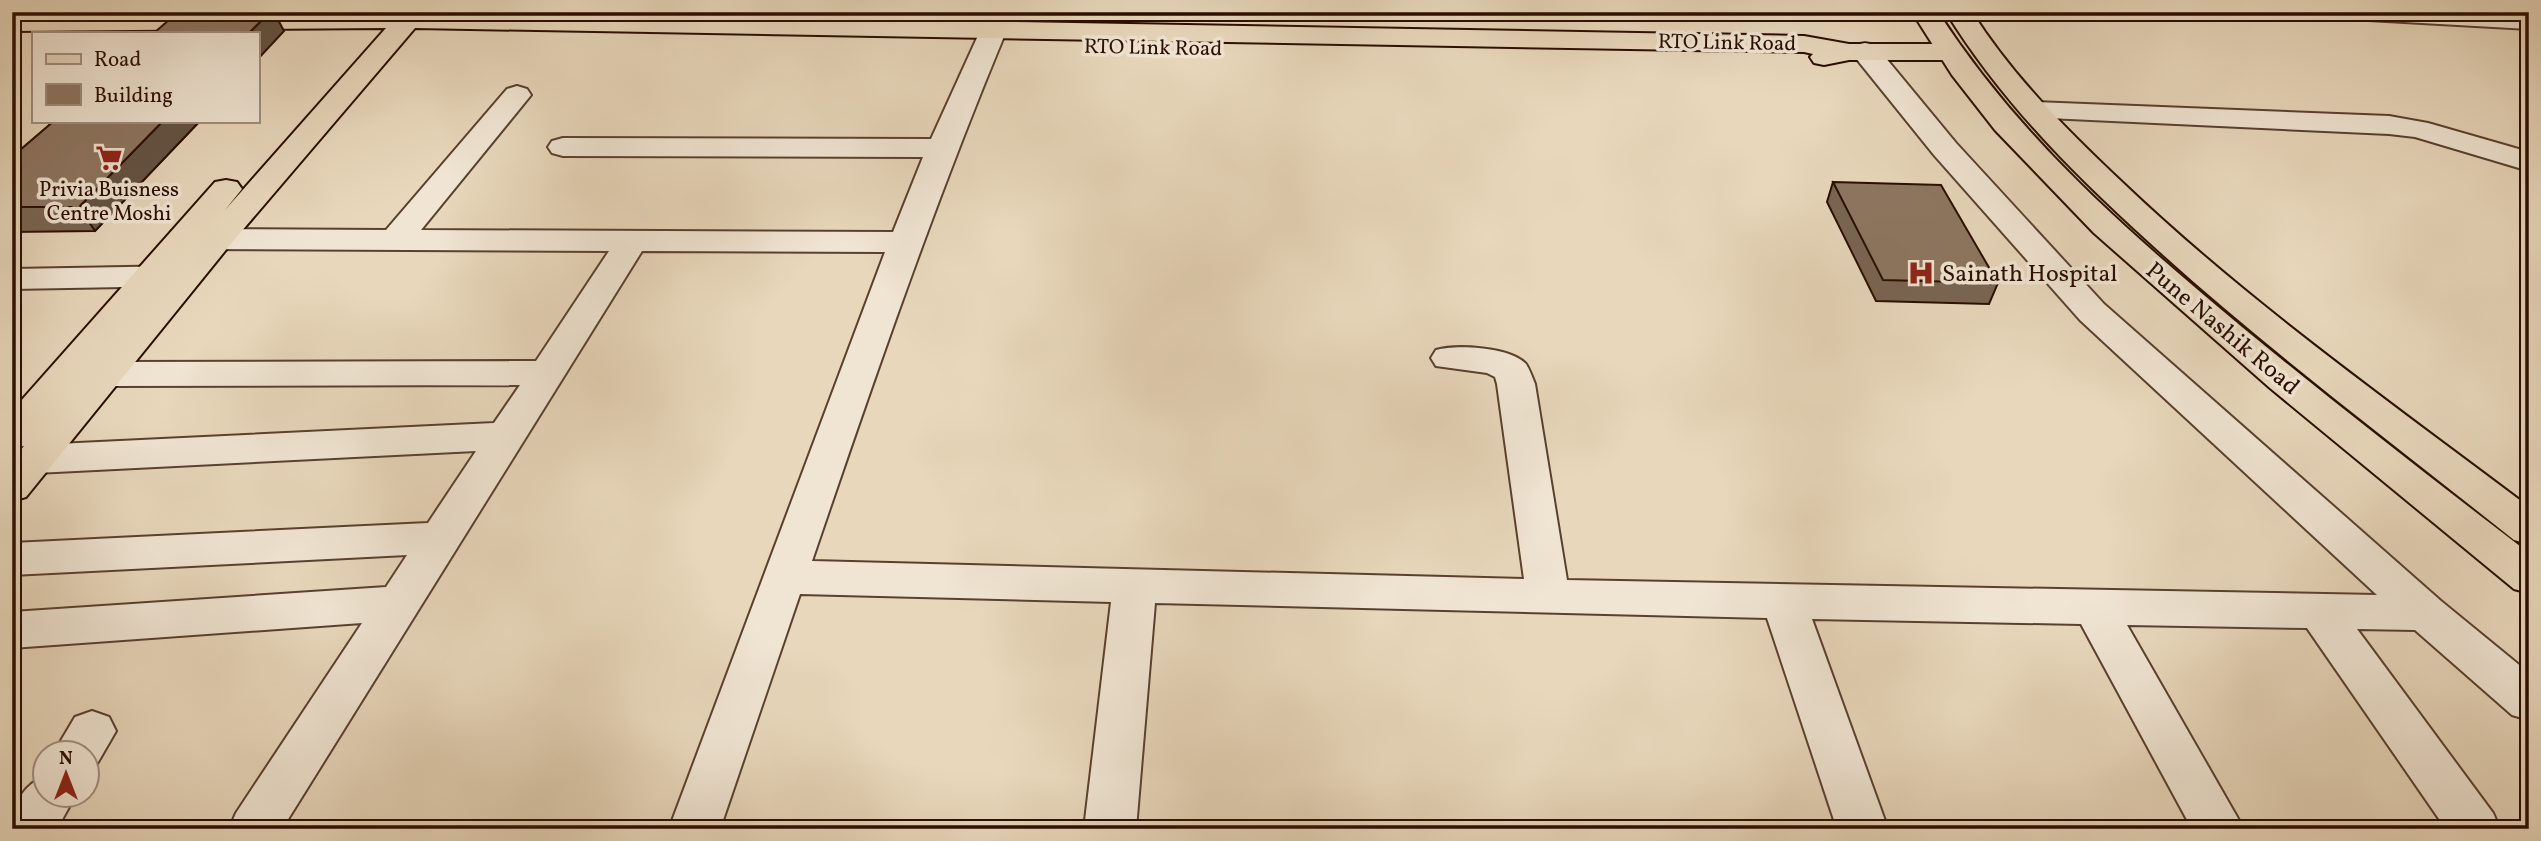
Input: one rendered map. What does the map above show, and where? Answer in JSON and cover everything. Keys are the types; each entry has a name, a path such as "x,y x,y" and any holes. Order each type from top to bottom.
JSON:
{"main road":[{"name":"Pune Nashik Road","path":"1925,12 1975,87 2036,157 2105,226 2345,430 2529,578"},
{"name":"Pune Nashik Road","path":"1959,12 2035,111 2137,216 2228,294 2529,529"},
{"name":"RTO Link Road","path":"12,23 990,37 1816,58 1857,51 1950,52"},
{"name":"RTO Link Road","path":"259,37 386,28"},
{"path":"20,461 106,374 386,28"},
{"path":"20,461 147,277 386,28"},
{"path":"12,39 32,39"}],"street":[{"path":"2368,12 2529,21"},
{"path":"694,829 905,242 990,37"},
{"path":"1857,51 2092,312 2425,613 2529,701"},
{"path":"397,239 517,95"},
{"path":"2035,111 2529,133"},
{"path":"2418,129 2529,162"},
{"path":"563,147 942,148"},
{"path":"181,239 905,242"},
{"path":"254,829 632,240"},
{"path":"12,279 186,276"},
{"path":"1449,358 1494,362 1511,370 1516,384 1548,596"},
{"path":"106,374 547,373"},
{"path":"20,461 506,436"},
{"path":"12,559 440,538"},
{"path":"785,577 1784,602 2425,613"},
{"path":"1110,829 1135,585"},
{"path":"1784,602 1863,829"},
{"path":"12,630 399,603"},
{"path":"2094,608 2219,829"},
{"path":"2319,611 2474,829"},
{"path":"29,829 41,810"}],"building":[{"path":"178,12 270,12 250,32 155,32"},
{"path":"53,122 162,122 79,207 12,207 12,157"},
{"path":"1833,182 1941,185 1998,283 1883,280"}],"place":[{"name":"Privia Buisness Centre Moshi","path":"109,158"},
{"name":"Sainath Hospital","path":"1921,273"}]}
